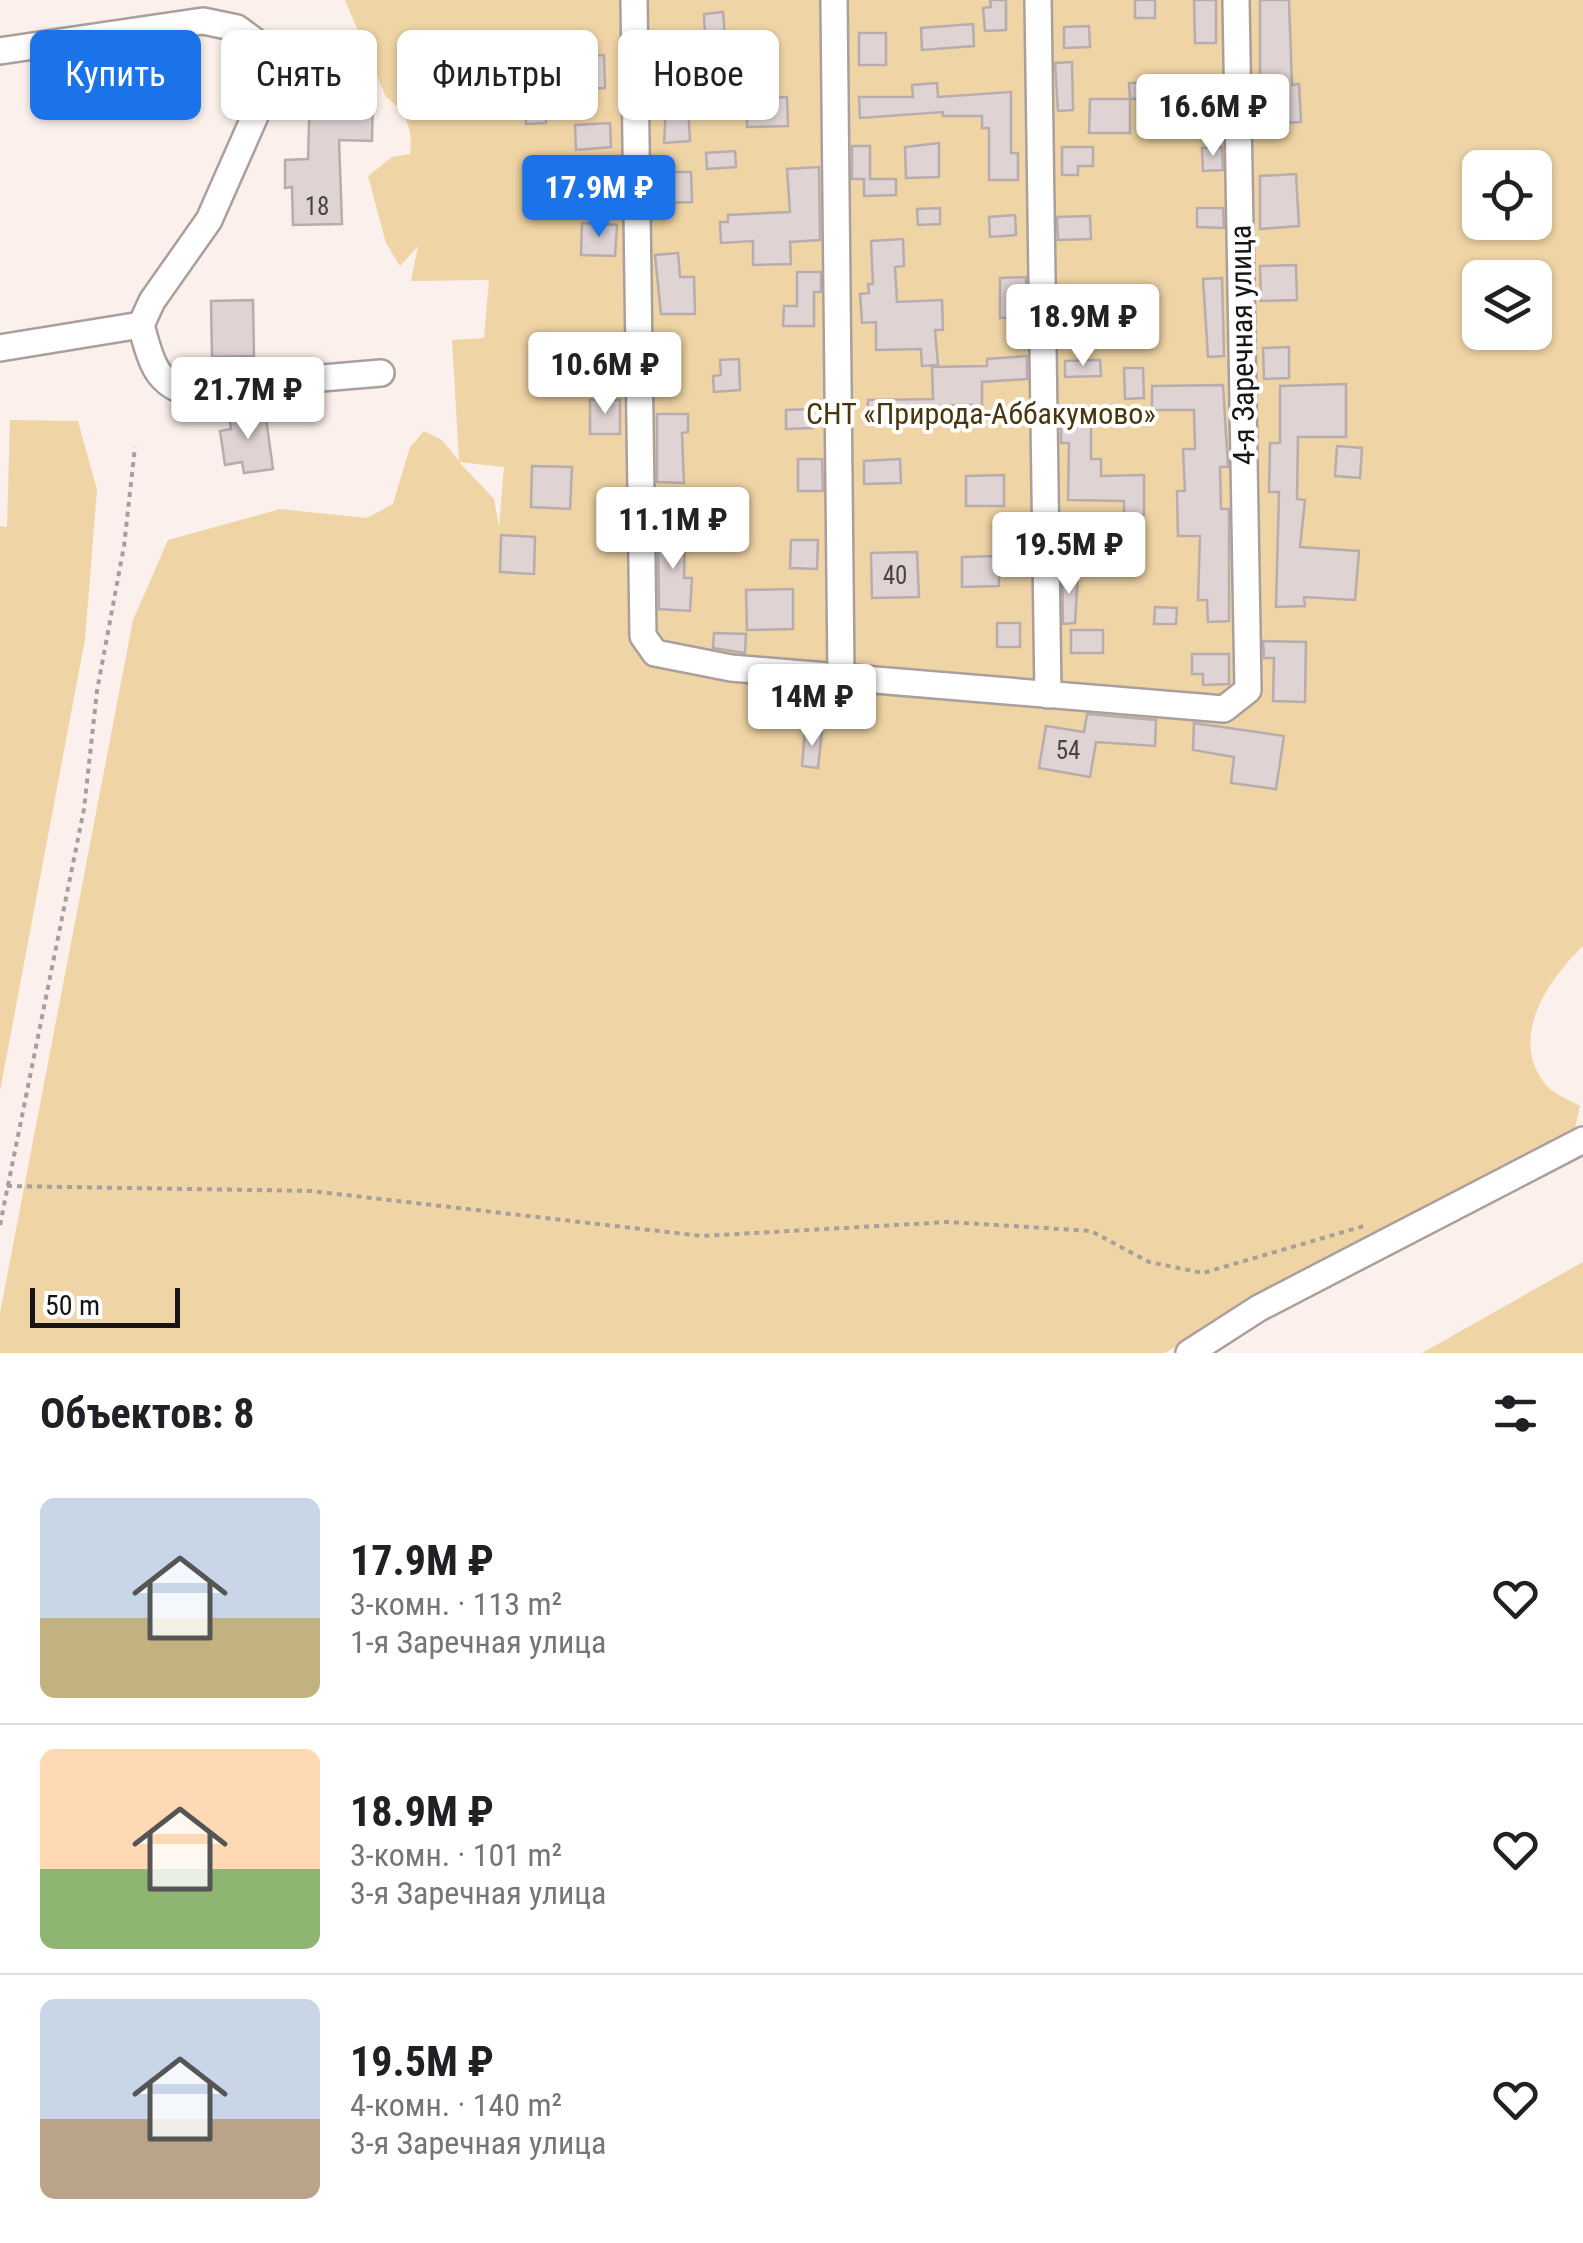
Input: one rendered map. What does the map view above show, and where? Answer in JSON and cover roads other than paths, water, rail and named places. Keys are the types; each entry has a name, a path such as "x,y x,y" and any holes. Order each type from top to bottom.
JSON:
{"street":[{"path":"634,0 643,636 655,653 715,666 1048,695 1038,0"},
{"path":"834,0 841,676"},
{"name":"4-я Заречная улица","path":"1048,695 1224,709 1248,690 1236,0"},
{"path":"0,51 203,20 237,28 256,42 264,70 262,100 210,220 152,300 141,325 157,373 166,384 182,390 381,373"},
{"path":"0,348 141,325"},
{"path":"1189,1353 1259,1308 1583,1140"}],"park label":[{"name":"СНТ «Природа-Аббакумово»","path":"981,413"}]}
